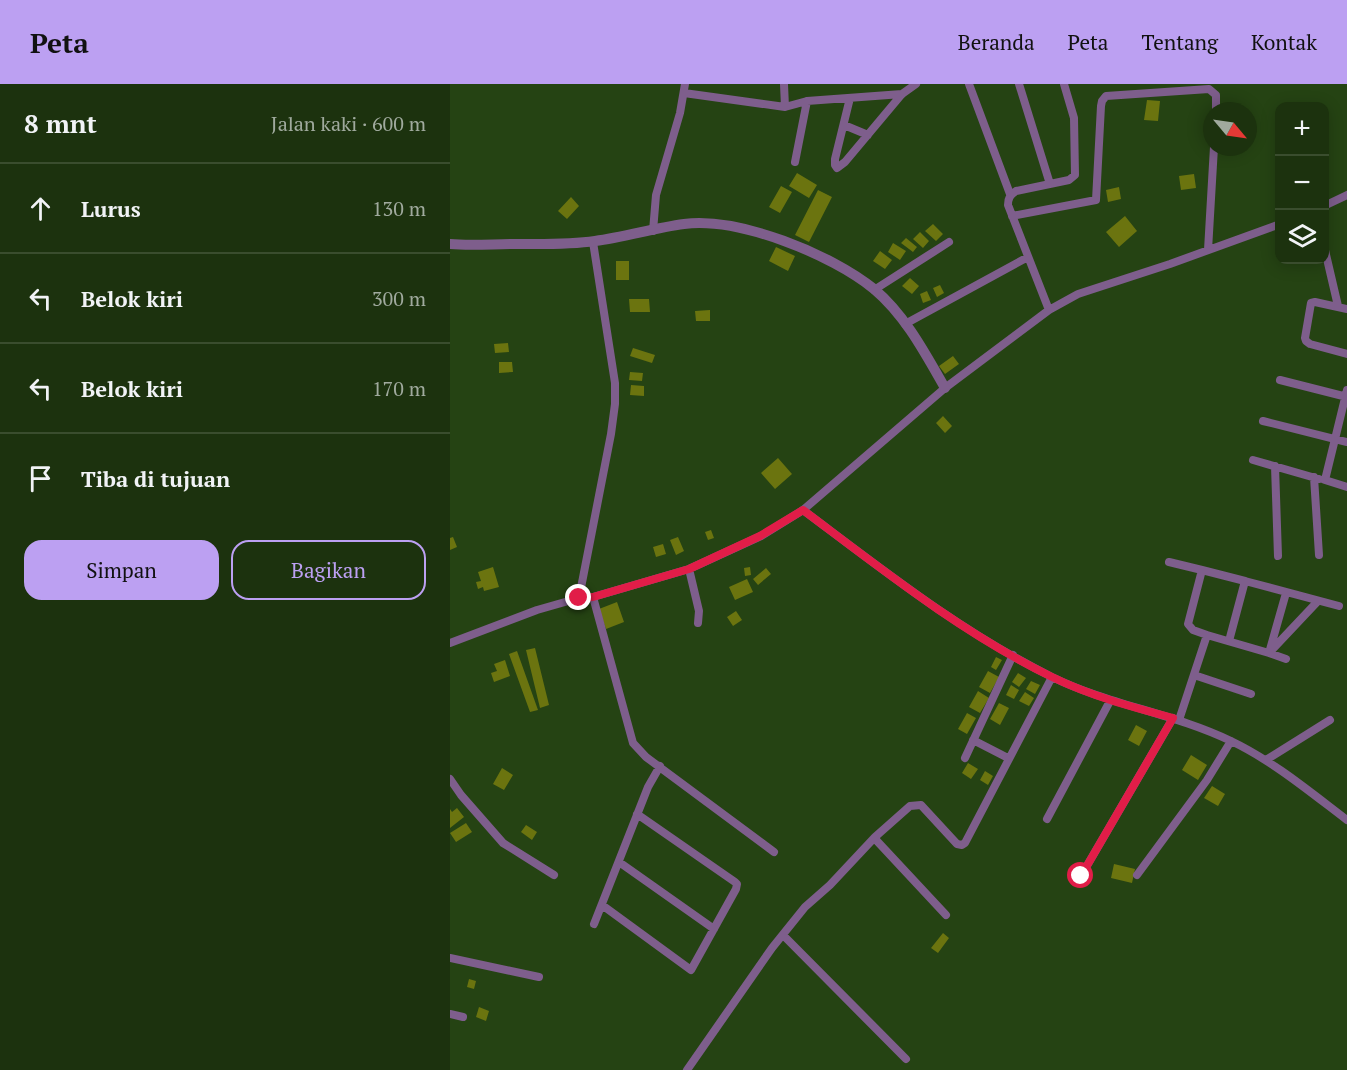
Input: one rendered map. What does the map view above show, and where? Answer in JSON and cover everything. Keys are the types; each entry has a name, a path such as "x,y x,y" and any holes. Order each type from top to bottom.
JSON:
{"street":[{"path":"784,84 785,107"},
{"path":"850,98 835,159 837,168 845,162 902,94 916,84"},
{"path":"969,84 1010,194 1008,205 1049,310"},
{"path":"1019,84 1050,184"},
{"path":"1010,194 1069,180 1076,175 1075,124 1064,84"},
{"path":"653,231 656,195 685,88 785,107 807,101 902,94"},
{"path":"1012,216 1096,200 1101,106 1106,96 1209,89 1216,95 1216,102"},
{"path":"795,162 807,101"},
{"path":"844,124 868,135"},
{"path":"1208,250 1213,156"},
{"path":"1329,204 1347,195"},
{"path":"450,244 594,242 684,224 704,223 748,230 806,249 845,270 874,290 905,324 924,350 945,388"},
{"path":"450,643 537,610 579,598 593,597 689,569 752,540 803,510 945,388 1049,310 1091,289 1170,264 1275,226"},
{"path":"579,598 615,404 615,383 594,242"},
{"path":"874,290 949,242"},
{"path":"905,324 1028,257"},
{"path":"1329,262 1343,308 1311,303 1305,340 1310,344 1347,354"},
{"path":"1280,380 1346,394 1325,480"},
{"path":"1263,421 1347,442"},
{"path":"1253,460 1347,487"},
{"path":"1275,466 1278,556"},
{"path":"1314,477 1319,555"},
{"path":"803,510 937,610 1013,655 1052,677 1110,701 1176,719 1231,741 1266,760 1347,820"},
{"path":"1169,562 1339,606"},
{"path":"689,569 699,611 698,623"},
{"path":"1202,570 1188,624 1192,630 1286,659"},
{"path":"1230,641 1245,580"},
{"path":"1269,653 1286,593"},
{"path":"593,597 633,743 646,757 774,852"},
{"path":"1269,653 1318,601"},
{"path":"1081,876 1176,719 1207,635"},
{"path":"965,758 1013,655"},
{"path":"1194,675 1251,694"},
{"path":"687,1070 783,934 813,898 830,885 875,837 910,806 916,804 926,809 957,844 964,844 1052,677"},
{"path":"1047,819 1110,701"},
{"path":"1266,760 1330,720"},
{"path":"973,740 1008,759"},
{"path":"1137,875 1207,780 1231,741"},
{"path":"594,924 648,787 660,766"},
{"path":"450,779 503,843 554,875"},
{"path":"602,905 691,970 737,884 637,814"},
{"path":"875,837 877,842 946,915"},
{"path":"619,862 714,928"},
{"path":"783,934 906,1059"},
{"path":"450,958 539,977"},
{"path":"450,1014 463,1017"}],"building":[{"path":"1147,100 1160,101 1158,121 1144,120"},
{"path":"797,173 817,185 809,198 789,186"},
{"path":"1194,174 1196,188 1181,190 1179,176"},
{"path":"781,186 792,192 780,213 769,207"},
{"path":"1119,187 1121,199 1108,202 1106,190"},
{"path":"818,190 832,197 809,242 795,235"},
{"path":"571,197 579,206 567,219 558,211"},
{"path":"1125,216 1137,231 1119,247 1106,232"},
{"path":"933,224 943,234 936,241 925,231"},
{"path":"920,232 929,241 923,248 913,239"},
{"path":"906,238 917,247 913,252 901,243"},
{"path":"893,243 906,251 900,260 888,252"},
{"path":"776,247 795,256 788,271 769,261"},
{"path":"880,251 892,260 885,269 873,261"},
{"path":"616,261 629,261 629,280 616,280"},
{"path":"910,278 919,286 912,294 902,286"},
{"path":"940,285 944,293 937,297 933,288"},
{"path":"927,291 931,300 923,303 920,294"},
{"path":"629,299 649,299 650,312 630,312"},
{"path":"710,310 710,321 696,321 695,311"},
{"path":"508,343 509,352 495,353 494,344"},
{"path":"633,348 655,355 652,363 630,356"},
{"path":"953,356 959,364 945,374 939,366"},
{"path":"499,362 512,362 513,372 499,373"},
{"path":"630,372 643,373 642,381 629,380"},
{"path":"631,385 644,386 644,396 630,395"},
{"path":"943,416 952,426 945,433 936,423"},
{"path":"778,458 792,474 775,489 761,473"},
{"path":"711,530 714,538 708,540 705,532"},
{"path":"453,537 457,547 450,550 450,538"},
{"path":"678,537 684,551 676,555 670,540"},
{"path":"663,544 666,554 656,557 653,547"},
{"path":"493,567 499,587 484,591 483,587 478,589 476,582 481,581 478,572"},
{"path":"750,567 751,575 745,576 744,568"},
{"path":"766,568 771,574 758,585 753,579"},
{"path":"747,579 753,592 735,600 729,587"},
{"path":"617,602 624,622 606,629 599,609"},
{"path":"736,611 742,620 733,626 727,617"},
{"path":"535,648 549,705 540,708 526,650"},
{"path":"517,651 538,710 530,712 509,654"},
{"path":"996,657 1002,660 996,670 991,667"},
{"path":"505,660 510,676 494,682 491,673 497,671 494,664"},
{"path":"988,671 999,677 990,693 979,687"},
{"path":"1018,673 1026,678 1019,687 1012,682"},
{"path":"1031,681 1040,685 1035,694 1026,689"},
{"path":"1011,685 1019,690 1014,699 1006,695"},
{"path":"978,691 989,698 980,713 969,707"},
{"path":"1025,692 1034,698 1029,706 1019,701"},
{"path":"999,703 1009,708 1000,725 990,719"},
{"path":"967,713 976,718 967,734 958,729"},
{"path":"1136,725 1147,731 1139,746 1128,740"},
{"path":"1191,755 1207,765 1198,780 1182,770"},
{"path":"968,763 978,769 971,779 962,773"},
{"path":"502,768 513,775 504,790 493,784"},
{"path":"985,771 993,776 988,785 980,780"},
{"path":"1212,786 1225,794 1218,806 1204,798"},
{"path":"457,808 464,817 450,828 450,809 452,812"},
{"path":"466,823 472,832 456,842 450,833"},
{"path":"526,825 537,832 532,840 521,832"},
{"path":"1114,864 1135,869 1132,883 1111,878"},
{"path":"943,933 949,938 938,953 931,948"},
{"path":"469,979 476,981 474,989 467,987"},
{"path":"479,1007 489,1011 486,1021 476,1017"}],"route":[{"path":"579,598 593,597 689,569 735,549 803,510 937,610 1052,677 1110,701 1173,718 1081,876"}]}
